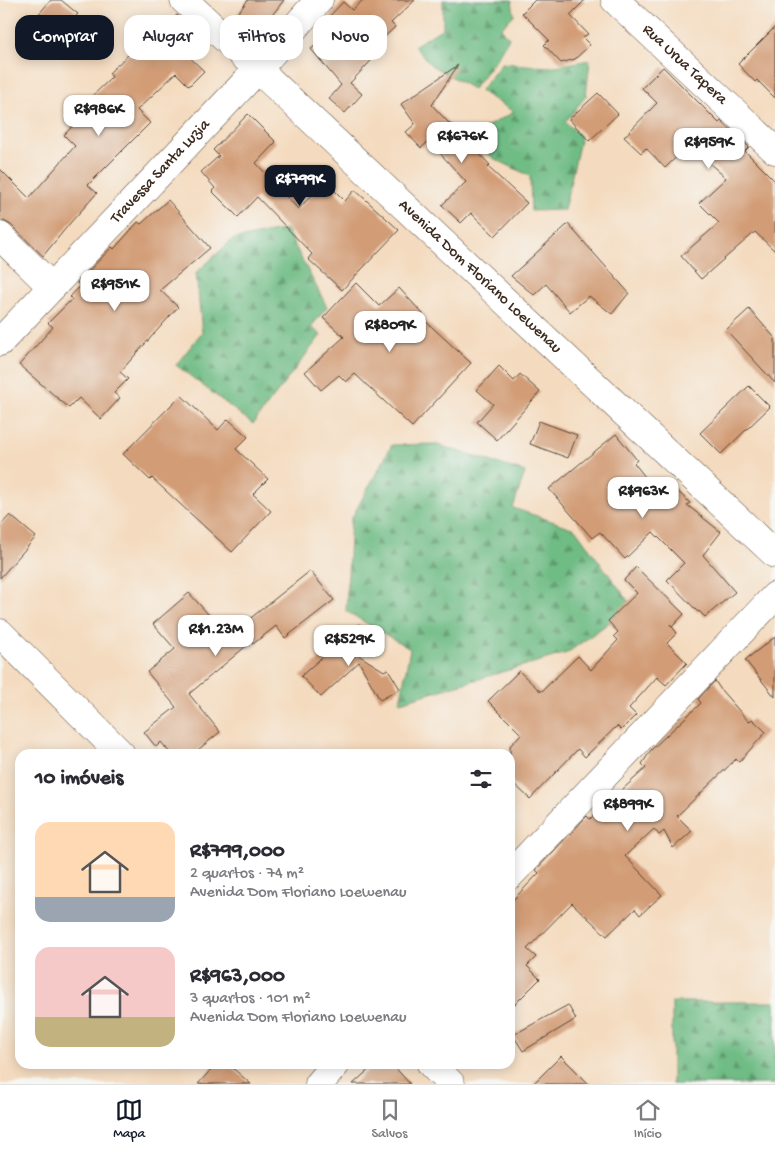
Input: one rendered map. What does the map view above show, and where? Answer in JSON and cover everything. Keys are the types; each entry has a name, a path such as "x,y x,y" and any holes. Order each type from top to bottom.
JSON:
{"street":[{"name":"Avenida Dom Floriano Loewenau","path":"184,0 775,554"},
{"name":"Travessa Santa Luzia","path":"0,342 258,69 319,0"},
{"name":"Rua Urua Tapera","path":"615,0 775,150"},
{"path":"0,236 52,287"},
{"path":"515,870 775,596"},
{"path":"0,633 116,749"},
{"path":"319,1084 332,1069"},
{"path":"436,1069 451,1084"}],"green space":[{"path":"443,0 512,0 514,15 501,28 509,38 473,89 431,65 414,46 443,28"},
{"path":"590,60 586,96 565,122 581,136 564,210 531,211 530,176 493,158 469,136 514,112 480,91 502,63 549,67"},
{"path":"286,229 327,307 311,327 321,335 253,424 176,365 202,332 196,273 232,240"},
{"path":"435,444 525,472 513,508 575,529 632,606 567,653 400,702 410,649 346,611 351,519 392,445"},
{"path":"672,1002 775,1002 775,1084 672,1084"}],"building":[{"path":"51,0 61,0 78,14 77,15 38,15"},
{"path":"248,0 284,0 272,15 237,14"},
{"path":"363,0 415,0 391,23 395,27 387,34 387,15 331,15 343,2 352,10"},
{"path":"535,0 585,0 570,15 588,34 583,38 590,45 575,59 561,63 544,45 549,40 522,13"},
{"path":"775,27 775,98 757,80 755,82 738,64"},
{"path":"124,59 192,60 204,71 189,86 176,73 137,110 150,123 88,185 97,193 43,256 11,225 0,221 0,169 29,198 75,146 64,135 87,111 82,106 112,77 109,73"},
{"path":"320,60 372,60 350,83 362,94 345,113 329,99 341,85"},
{"path":"458,65 432,105 490,165 488,167 527,203 495,236 471,213 461,223 442,205 466,182 429,141 421,148 406,132 415,124 401,104"},
{"path":"663,67 719,123 721,121 749,147 745,151 775,181 775,251 755,232 701,279 681,256 719,223 699,203 726,178 689,145 665,168 646,148 641,153 624,137 657,103 642,88"},
{"path":"598,93 618,114 589,141 569,119"},
{"path":"248,114 276,142 256,163 298,209 326,182 345,201 355,190 399,230 342,290 308,259 312,254 257,197 238,217 212,191 215,188 201,172 219,156 213,150"},
{"path":"168,200 210,248 160,290 178,307 120,372 128,379 114,393 120,398 101,419 79,398 69,408 19,365 53,327 48,323 72,299 70,297 80,286 77,283 112,247 114,249 138,222 141,224"},
{"path":"568,224 629,293 612,314 589,296 570,312 546,284 534,295 511,276"},
{"path":"356,283 379,306 399,288 423,314 420,316 471,363 412,427 355,374 346,382 339,375 321,390 305,372 344,337 323,318"},
{"path":"749,309 775,338 775,383 726,330"},
{"path":"499,366 514,381 520,374 540,392 497,440 477,422 493,404 477,390"},
{"path":"749,386 770,407 721,454 700,433"},
{"path":"181,395 218,430 228,419 248,437 236,449 268,479 253,494 271,511 232,552 152,478 150,480 123,454"},
{"path":"539,421 577,435 568,458 530,444"},
{"path":"616,434 637,460 634,463 658,493 668,482 690,503 687,505 721,532 703,555 735,592 705,617 667,580 684,563 653,532 625,559 600,532 592,538 549,489"},
{"path":"10,515 36,537 0,578 0,526"},
{"path":"636,567 684,614 672,627 677,633 667,643 687,663 666,685 657,677 629,708 636,715 621,730 617,726 585,757 578,749 530,799 515,785 515,749 510,749 510,746 521,734 488,701 519,671 542,691 578,656 591,670 618,640 614,636 618,632 608,621 637,593 624,580"},
{"path":"310,571 334,600 285,638 276,626 253,644 251,642 189,694 220,732 199,749 167,749 161,742 156,747 144,732 176,707 147,672 175,649 153,624 189,593 228,636"},
{"path":"359,624 372,638 355,653 384,671 388,669 400,689 380,700 359,662 321,697 301,676"},
{"path":"775,637 775,697 745,660"},
{"path":"715,681 749,722 752,719 766,732 739,762 736,759 677,816 692,831 673,848 664,831 659,835 654,829 625,856 662,895 640,915 635,909 607,936 572,903 527,949 536,957 527,966 540,979 515,1004 515,898 539,873 536,870 587,816 590,819 646,768 642,764 651,750 701,703 698,699"},
{"path":"568,1005 576,1019 523,1051 515,1038 515,1034"},
{"path":"561,1056 589,1084 533,1084"},
{"path":"212,1069 234,1069 251,1084 198,1084"},
{"path":"370,1069 396,1069 410,1084 353,1084"}]}
